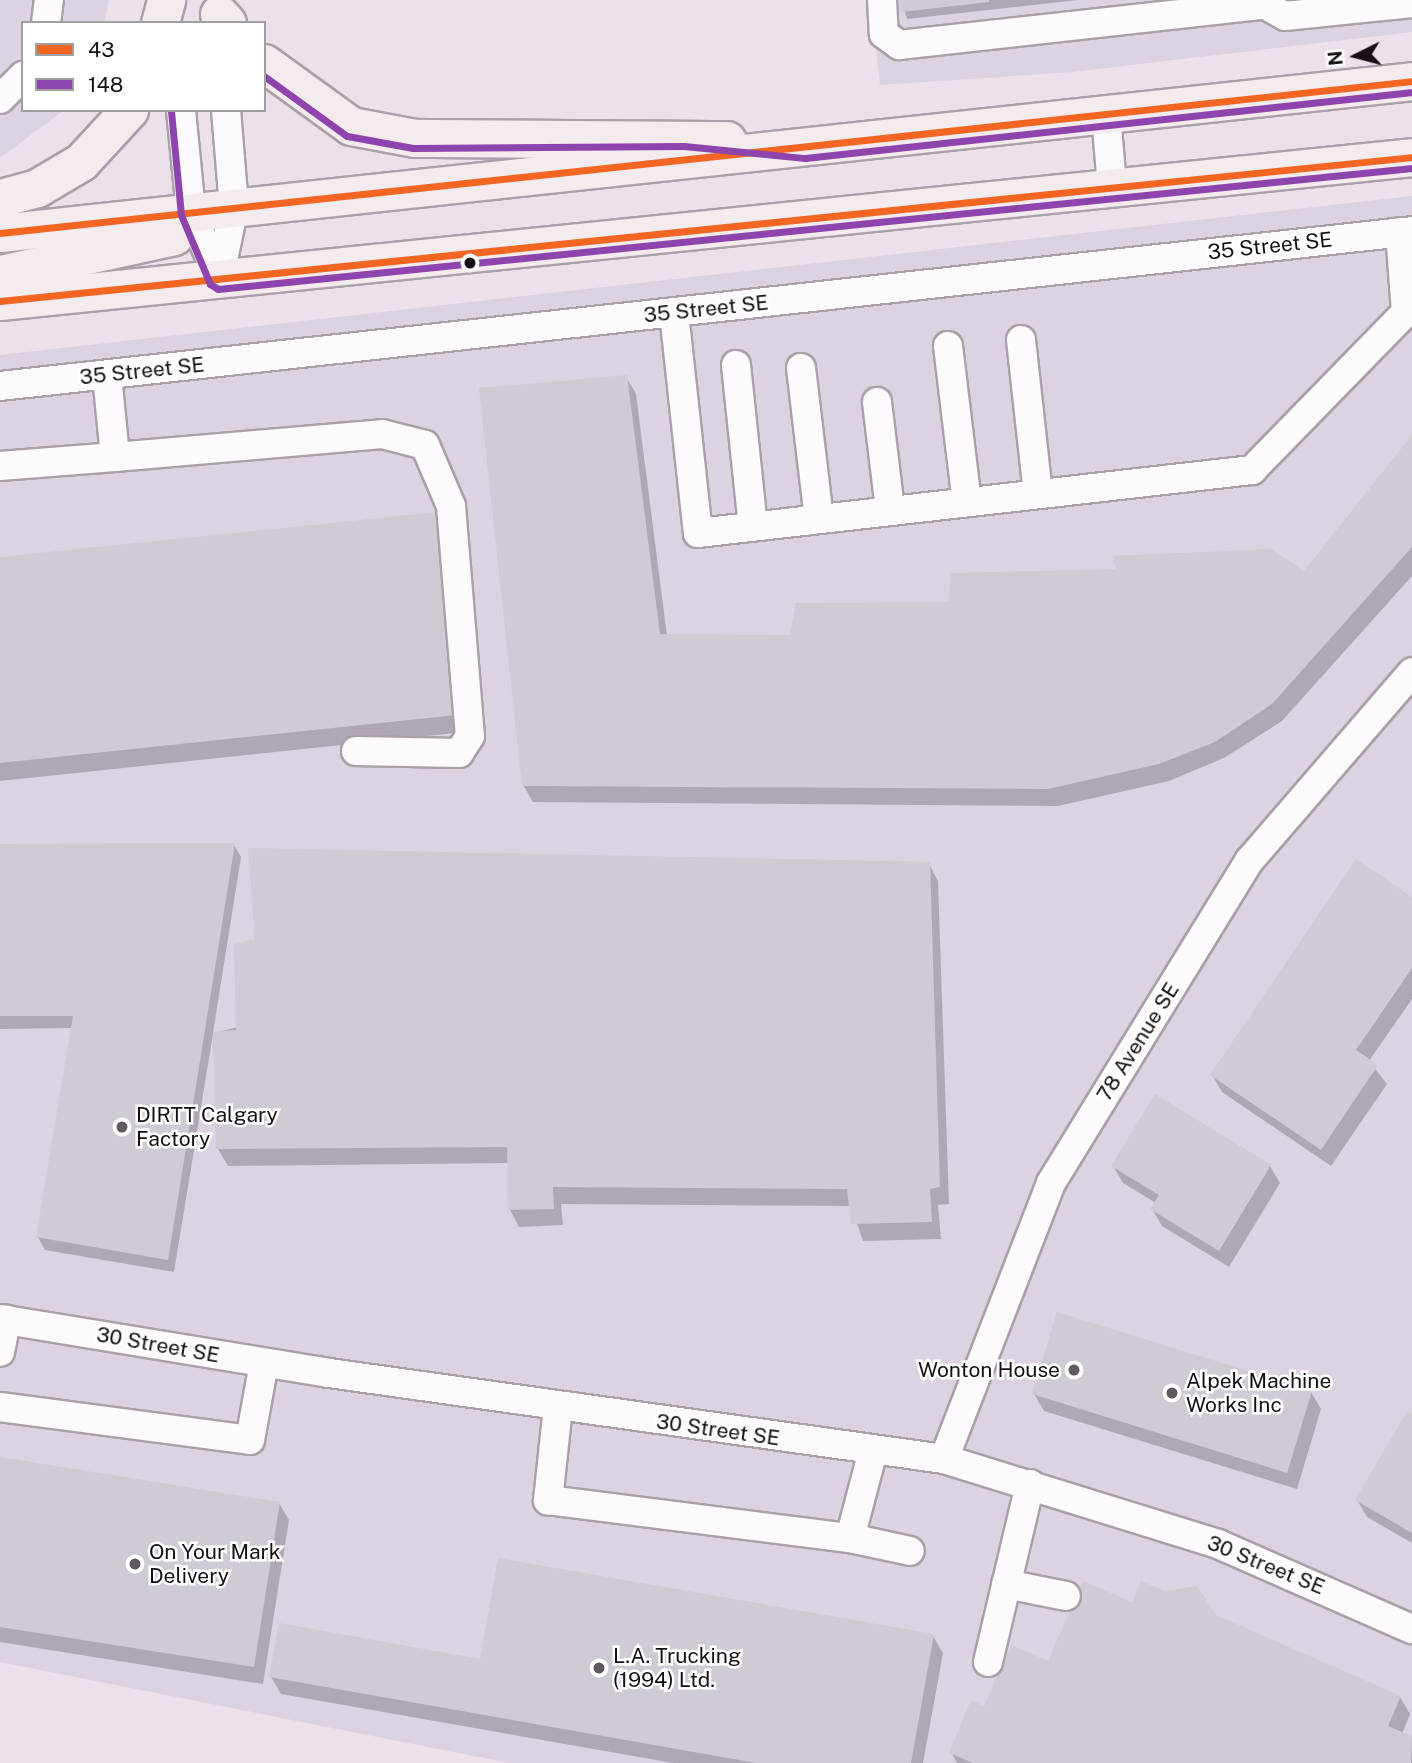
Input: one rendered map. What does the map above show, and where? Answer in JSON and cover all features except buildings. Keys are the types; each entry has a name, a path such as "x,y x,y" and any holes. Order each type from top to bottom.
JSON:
{"main road":[{"path":"161,21 168,0"},
{"path":"266,65 351,126 415,138 685,135 805,148"},
{"path":"0,274 195,221 234,207 1412,81"},
{"path":"0,198 37,188 80,162 127,112"},
{"path":"0,301 1412,157"},
{"path":"0,233 195,221"}],"street":[{"path":"46,21 49,0"},
{"path":"168,0 172,21"},
{"path":"881,0 884,34 900,45 1171,7 1259,2 1284,16 1412,3"},
{"path":"0,99 21,78"},
{"path":"181,112 195,221 219,279"},
{"path":"219,279 234,207 226,112"},
{"path":"1106,115 1112,186"},
{"path":"674,313 698,533 1252,470 1406,312 1406,231"},
{"name":"35 Street SE","path":"0,386 1406,231"},
{"path":"1021,340 1038,494"},
{"path":"948,346 967,502"},
{"path":"736,365 753,526"},
{"path":"801,368 819,519"},
{"path":"107,375 116,457"},
{"path":"877,402 890,510"},
{"path":"0,466 382,434 425,445 452,506 470,736 459,753 356,751"},
{"name":"78 Avenue SE","path":"944,1459 1051,1183 1250,860 1412,672"},
{"path":"0,1352 3,1319"},
{"name":"30 Street SE","path":"3,1319 264,1363 558,1407 944,1459 1218,1544 1412,1629"},
{"path":"0,1407 250,1440 264,1363"},
{"path":"558,1407 548,1500 850,1538 911,1551"},
{"path":"850,1538 873,1451"},
{"path":"988,1662 1030,1484"},
{"path":"1006,1584 1066,1596"}],"shaded area":[{"path":"0,0 109,0 104,21 21,21 21,112 61,112 0,158"},
{"path":"871,0 1412,0 1412,32 1072,72 880,85"},
{"path":"1412,196 1412,1763 509,1763 0,1662 0,355"}],"transit line":[{"name":"148","path":"266,77 347,136 413,148 684,146 805,158 1412,92"},
{"name":"43","path":"0,233 1412,81"},
{"name":"148","path":"171,112 181,215 210,284 218,289 1412,168"},
{"name":"43","path":"0,301 1412,157"}],"place":[{"name":"DIRTT Calgary Factory","path":"122,1127"},
{"name":"Wonton House","path":"1074,1370"},
{"name":"Alpek Machine Works Inc","path":"1172,1393"},
{"name":"On Your Mark Delivery","path":"135,1564"},
{"name":"L.A. Trucking (1994) Ltd.","path":"599,1668"}]}
